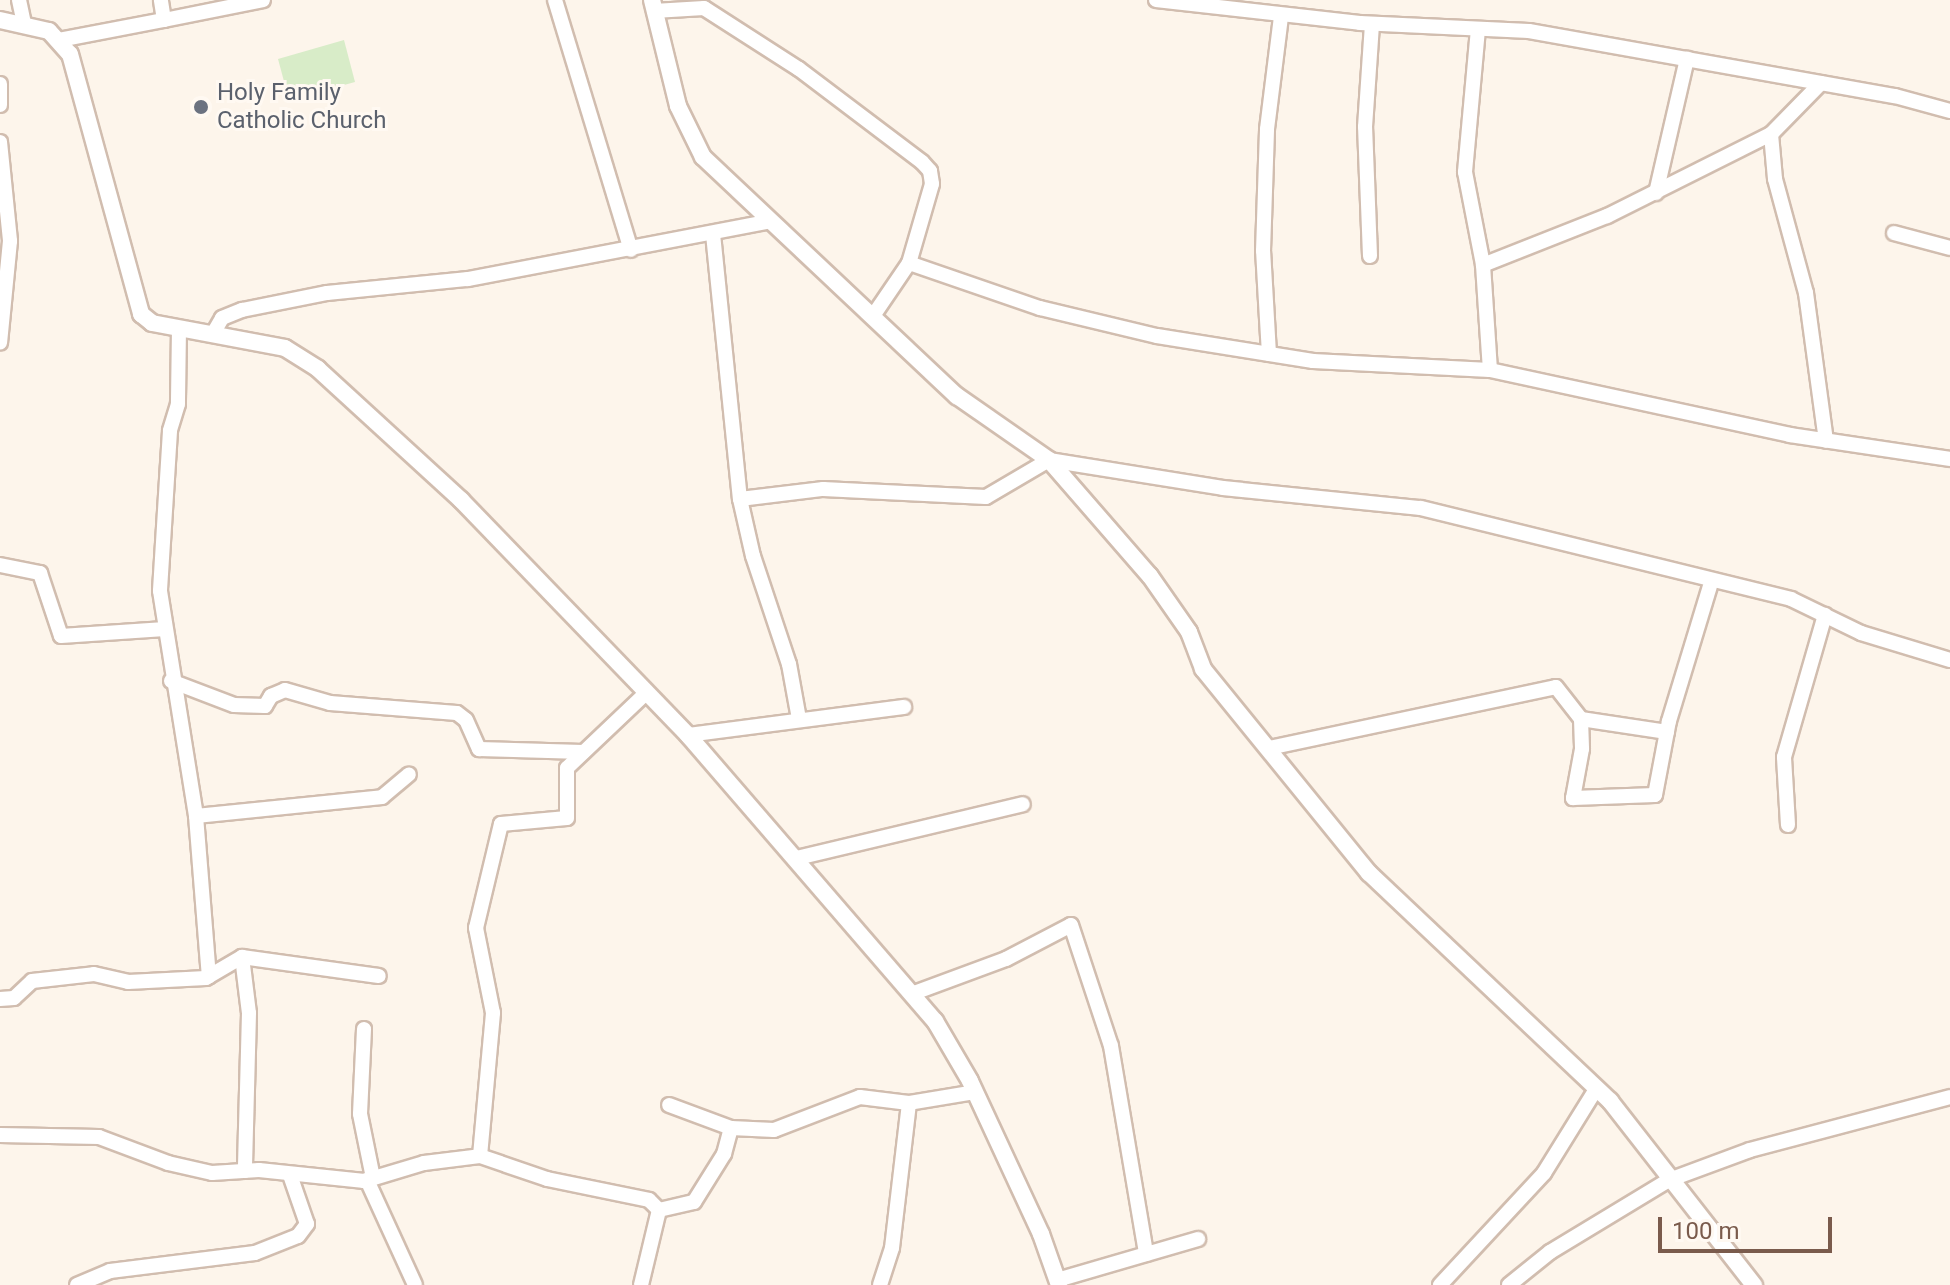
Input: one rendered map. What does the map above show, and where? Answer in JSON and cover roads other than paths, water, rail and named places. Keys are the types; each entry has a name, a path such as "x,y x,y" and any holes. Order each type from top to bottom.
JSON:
{"street":[{"path":"19,0 24,23"},
{"path":"161,0 164,20"},
{"path":"59,40 263,0"},
{"path":"555,0 631,250"},
{"path":"1156,0 1372,24 1529,31 1821,83 1950,111"},
{"path":"875,313 909,263 932,184 930,171 799,69 704,8 653,6 694,145 767,222 875,313 957,396 1049,460 1150,576 1189,632 1203,669 1369,873 1596,1089 1754,1285"},
{"path":"1269,354 1263,251 1267,129 1281,16"},
{"path":"0,20 24,23 59,40 76,71 137,307 149,322 285,348 318,369 461,500 688,735 914,993 975,1092 1041,1234 1058,1283 1198,1239"},
{"path":"1370,256 1365,127 1372,24"},
{"path":"1478,29 1465,172 1483,265 1490,370"},
{"path":"1656,193 1687,59"},
{"path":"1483,265 1521,255 1656,193 1771,134 1821,83"},
{"path":"0,84 0,105"},
{"path":"1771,134 1775,179 1806,293 1826,441"},
{"path":"0,142 10,241 0,343"},
{"path":"214,332 222,318 242,310 327,293 468,279 767,222"},
{"path":"1894,233 1950,248"},
{"path":"713,234 740,499 753,556 789,664 799,719"},
{"path":"909,263 1069,316 1269,354 1490,370 1826,441 1950,459"},
{"path":"179,328 178,404 170,431 160,576 171,681 196,816 209,976"},
{"path":"740,499 823,489 986,497 1049,460 1223,488 1421,508 1566,541 1711,583 1791,599 1861,633 1950,660"},
{"path":"0,565 40,573 61,636 165,629"},
{"path":"1269,748 1531,689 1556,687 1581,719 1582,749 1573,798 1655,795 1667,732 1711,583"},
{"path":"1788,825 1784,757 1825,615"},
{"path":"171,681 234,705 265,706 271,696 285,690 330,703 457,713 466,720 479,749 583,752"},
{"path":"480,1156 493,1013 476,928 501,824 567,818 567,768 647,692"},
{"path":"688,735 904,707"},
{"path":"1581,719 1667,732"},
{"path":"196,816 382,797 409,774"},
{"path":"797,858 1023,804"},
{"path":"914,993 1006,959 1071,925 1111,1046 1146,1254"},
{"path":"242,957 249,1013 245,1171"},
{"path":"0,999 14,998 32,981 94,974 128,982 209,976 242,957 379,976"},
{"path":"364,1029 360,1114 370,1179 415,1285"},
{"path":"1440,1285 1544,1173 1596,1089"},
{"path":"669,1105 731,1128 774,1130 860,1097 909,1103 975,1092"},
{"path":"1509,1285 1550,1252 1669,1180 1750,1150 1950,1097"},
{"path":"880,1285 892,1248 909,1103"},
{"path":"659,1210 694,1202 724,1154 731,1128"},
{"path":"0,1135 83,1135 183,1167 370,1179 424,1163 480,1156 547,1179 649,1200 659,1210"},
{"path":"77,1285 110,1271 255,1253 298,1236 307,1224 290,1175"},
{"path":"641,1285 659,1210"}],"place":[{"name":"Holy Family Catholic Church","path":"201,107"}]}
